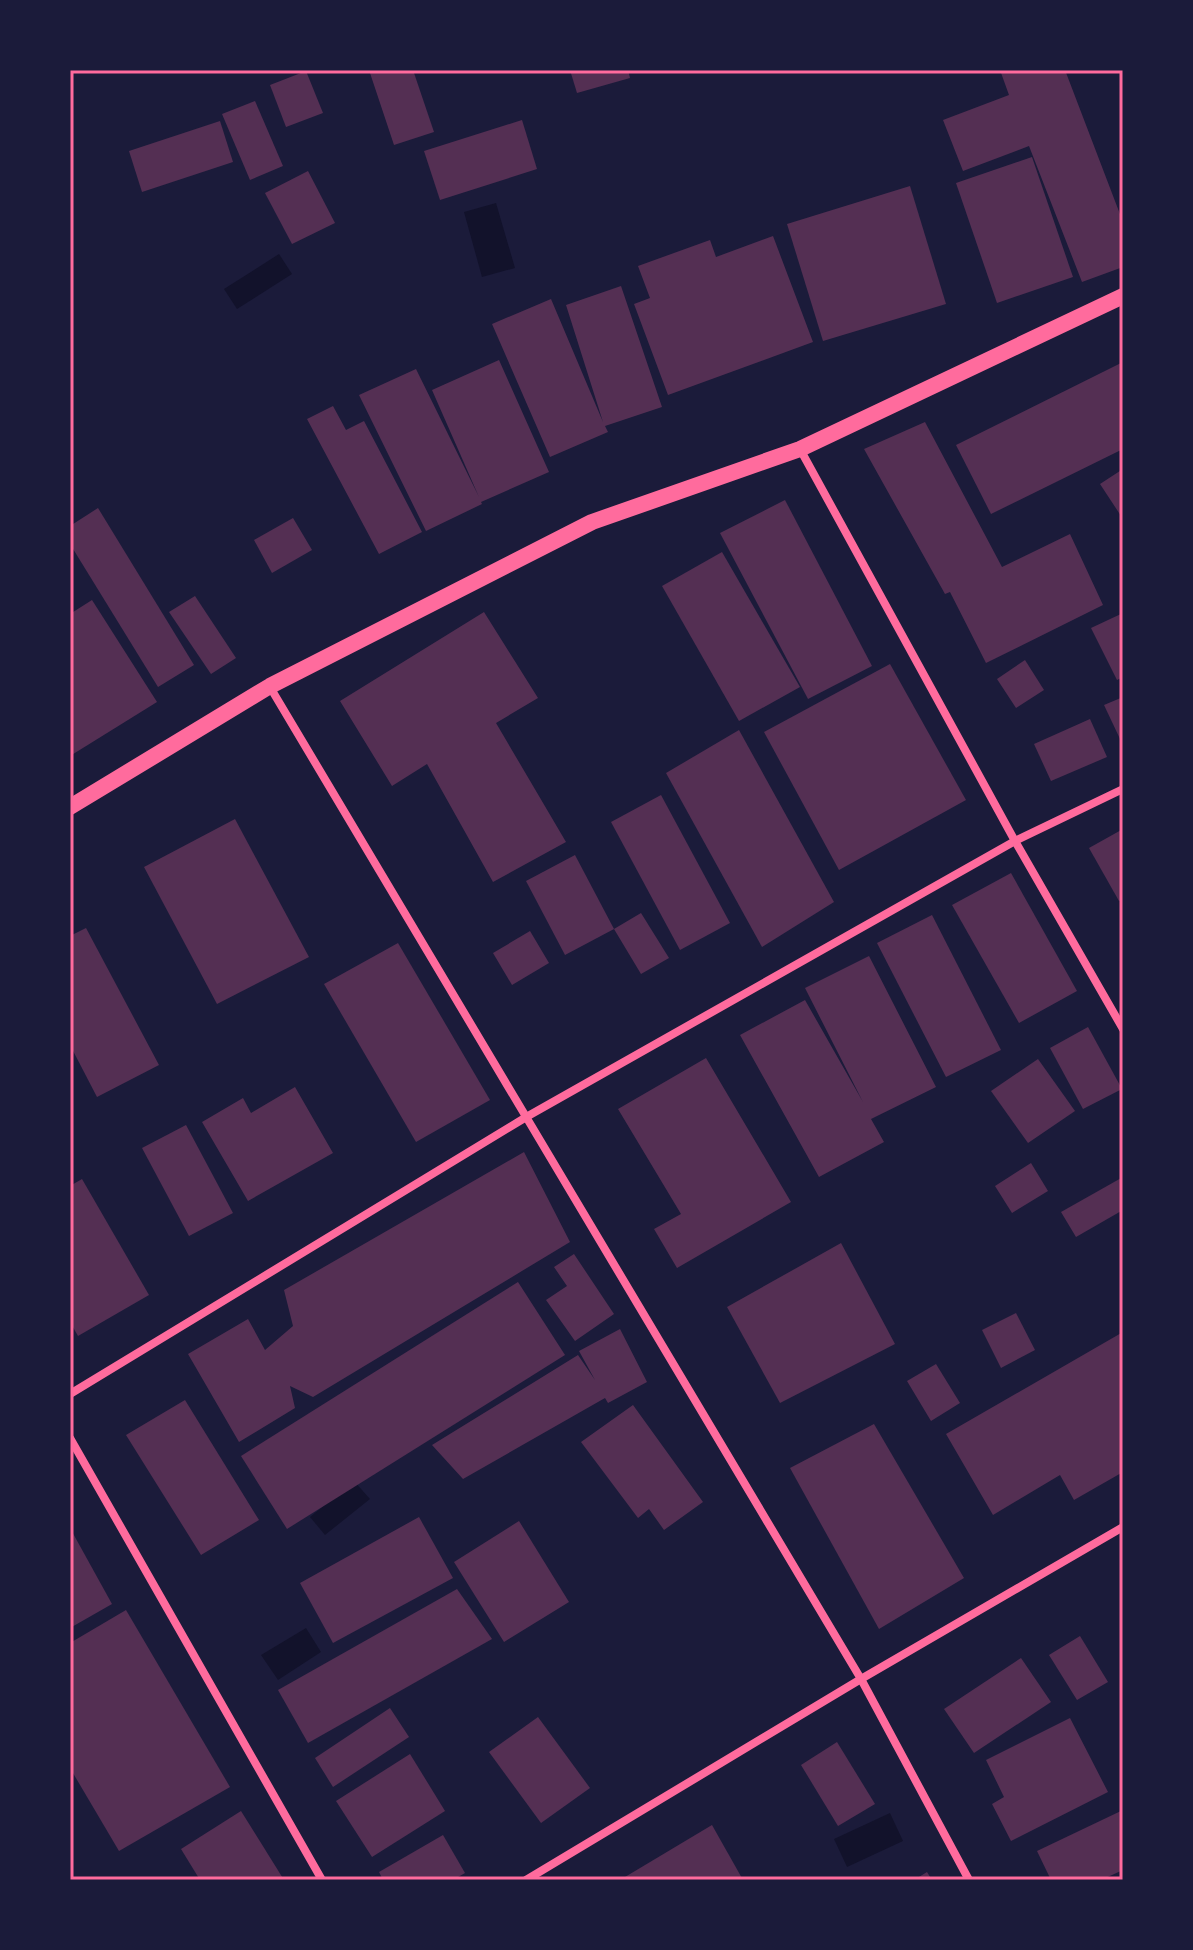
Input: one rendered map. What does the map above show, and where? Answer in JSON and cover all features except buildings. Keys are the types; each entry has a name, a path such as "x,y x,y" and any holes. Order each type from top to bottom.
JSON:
{"main road":[{"path":"70,807 270,686 592,522 800,449 1123,296"}],"street":[{"path":"800,449 1015,841 1123,1029"},
{"path":"270,686 861,1679 969,1880"},
{"path":"70,1394 528,1116 1015,841 1123,789"},
{"path":"70,1438 322,1880"},
{"path":"526,1880 861,1679 1123,1527"}],"shaded area":[{"path":"496,203 515,268 482,277 464,212"},
{"path":"279,254 292,274 237,309 224,289"},
{"path":"354,1481 370,1499 325,1535 310,1517"},
{"path":"306,1628 321,1652 278,1680 261,1655"},
{"path":"890,1813 903,1841 847,1867 834,1839"}]}
